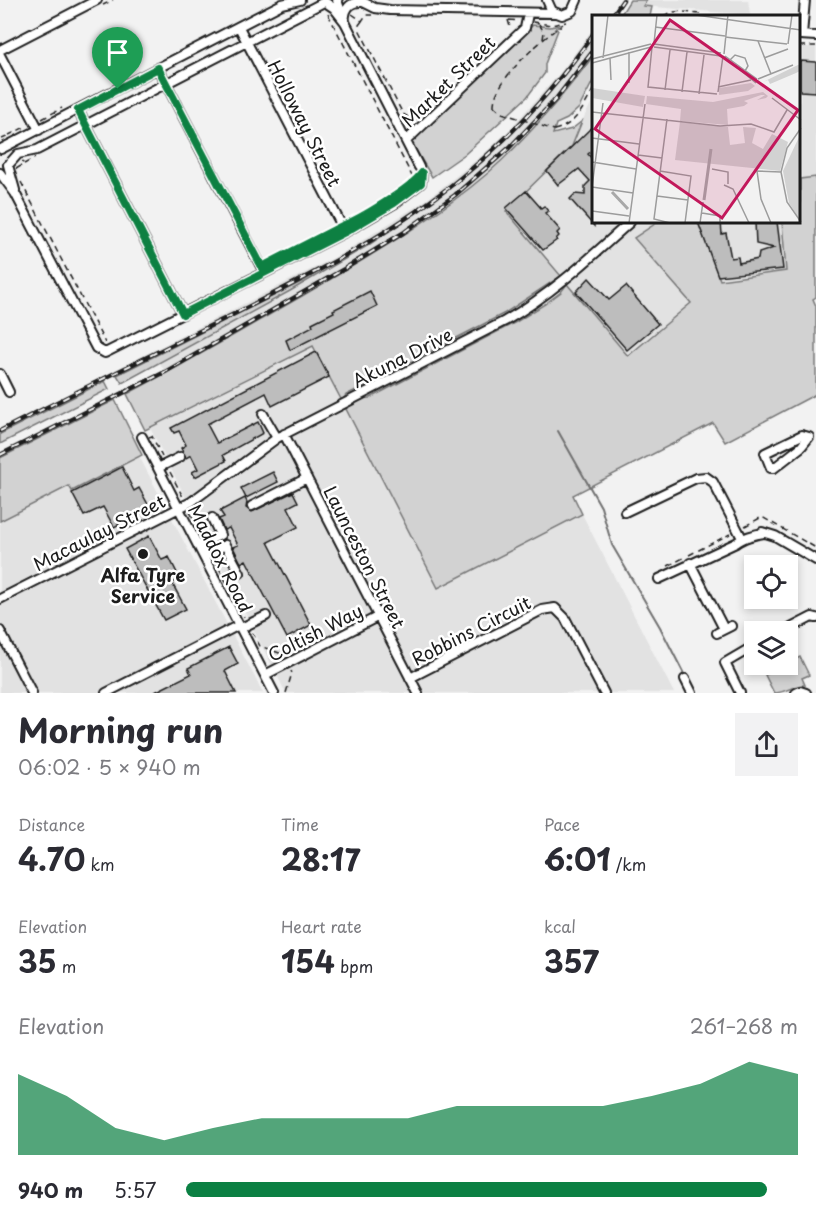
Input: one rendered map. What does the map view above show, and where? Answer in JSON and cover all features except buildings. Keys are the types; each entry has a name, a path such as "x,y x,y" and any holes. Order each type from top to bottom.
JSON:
{"street":[{"path":"0,50 97,0"},
{"path":"1,149 284,3 300,0"},
{"path":"337,0 345,22 420,170 421,183 394,203 345,232 108,352 101,352 96,348 15,193 0,172 11,166 18,154 37,150 325,3 332,7 345,22"},
{"path":"547,0 556,14"},
{"path":"345,22 345,12 350,4 361,1 375,8 390,10 562,15 570,12 576,6 577,0"},
{"path":"805,0 801,35 816,36"},
{"name":"Market Street","path":"406,141 523,29 527,24 528,14"},
{"name":"Holloway Street","path":"239,27 345,232"},
{"path":"0,55 39,130"},
{"path":"158,68 264,272"},
{"path":"78,110 183,314"},
{"path":"1,149 9,154 15,193"},
{"name":"Akuna Drive","path":"183,506 206,492 281,436 532,306 583,265 628,224"},
{"path":"0,374 9,392"},
{"name":"Launceston Street","path":"263,414 281,436 307,477 418,693"},
{"path":"809,437 798,436 765,453 771,468 796,450 816,431"},
{"name":"Maddox Road","path":"142,437 162,466 183,506 274,693"},
{"path":"162,466 180,457"},
{"path":"252,506 307,477"},
{"path":"625,512 647,506 698,477 706,477 713,482 741,536"},
{"name":"Macaulay Street","path":"0,600 183,506"},
{"path":"202,544 220,534 212,518"},
{"path":"659,579 736,543 741,536 757,531 775,536 816,560"},
{"path":"207,554 225,545 240,573"},
{"path":"690,563 724,629"},
{"name":"Robbins Circuit","path":"410,678 542,610 555,609 565,618 604,693"},
{"path":"106,693 266,616"},
{"name":"Coltish Way","path":"265,675 378,616"},
{"path":"798,624 812,617 816,618"},
{"path":"0,631 32,693"},
{"path":"740,693 725,663 744,652"},
{"path":"685,679 692,693"},
{"path":"796,693 800,691 806,693"}],"path":[{"path":"325,3 415,181 420,170"},
{"path":"666,15 673,11 700,14"},
{"path":"508,20 510,33 522,21"},
{"path":"362,21 359,25 360,31 403,114 408,117 423,117"},
{"path":"566,22 541,42 505,81 495,97 494,106 502,113 554,130 567,125 576,118 592,91"},
{"path":"538,24 544,32 541,42"},
{"path":"11,166 24,164 44,154"},
{"path":"18,159 24,164"},
{"path":"20,180 107,345"},
{"path":"142,437 152,436 162,466 202,544"},
{"path":"207,554 243,626 260,646 282,654 292,673 286,693"}],"shaded area":[{"path":"630,0 647,0 643,6 652,7 650,15 621,15"},
{"path":"647,0 748,0 750,15 643,6"},
{"path":"533,25 550,27 561,25 555,29 558,30 545,64 545,73 527,97 465,154 432,177 411,142"},
{"path":"592,30 592,58 542,121 489,172 442,210 372,255 166,374 160,363 290,291 386,233 305,280 117,375 115,370 339,255 426,200 485,153 561,72"},
{"path":"801,47 816,47 816,177 801,179"},
{"path":"592,58 592,83 579,108 567,119 556,124 553,134 572,129 582,121 572,146 506,211 561,276 505,313 346,395 342,401 313,346 145,430 127,394 302,296 398,239 444,208 488,173 517,146 557,102"},
{"path":"592,102 592,224 655,224 634,238 691,303 628,357 506,211 572,146"},
{"path":"816,177 816,297 813,299 816,306 816,394 725,442 713,423 573,495 582,514 438,588 345,407 361,398 370,398 516,322 545,304 561,292 567,284 628,356 691,303 634,238 655,224 699,224 720,280 786,271 782,224 801,224 801,179"},
{"path":"421,210 367,246 290,291 122,383 117,375 305,280"},
{"path":"699,224 781,224 786,271 720,280"},
{"path":"313,345 438,588 582,514 674,693 286,693 150,428"},
{"path":"103,377 105,381 0,434 0,428"},
{"path":"105,381 109,389 0,444 0,434"},
{"path":"115,400 142,455 72,491 69,486 0,521 0,458"},
{"path":"139,456 263,693 0,693 0,521 69,486 72,491"},
{"path":"800,657 809,675 802,678 805,685 774,693 765,675 798,675 798,658"}],"waterway":[{"path":"558,431 601,507 612,545 660,627 685,676"}],"railway":[{"path":"613,15 623,0"},
{"path":"0,431 288,286 351,252 412,214 469,171 504,140 551,89 592,36"},
{"path":"0,455 165,372 403,233 455,195 509,148 556,99 592,53"}],"place":[{"name":"Alfa Tyre Service","path":"143,554"}],"route":[{"path":"118,89 78,110 183,314 345,232 342,226 391,197 418,179 422,173 423,178 421,183 394,203 345,232 342,226 262,267 158,68 118,89"}]}
